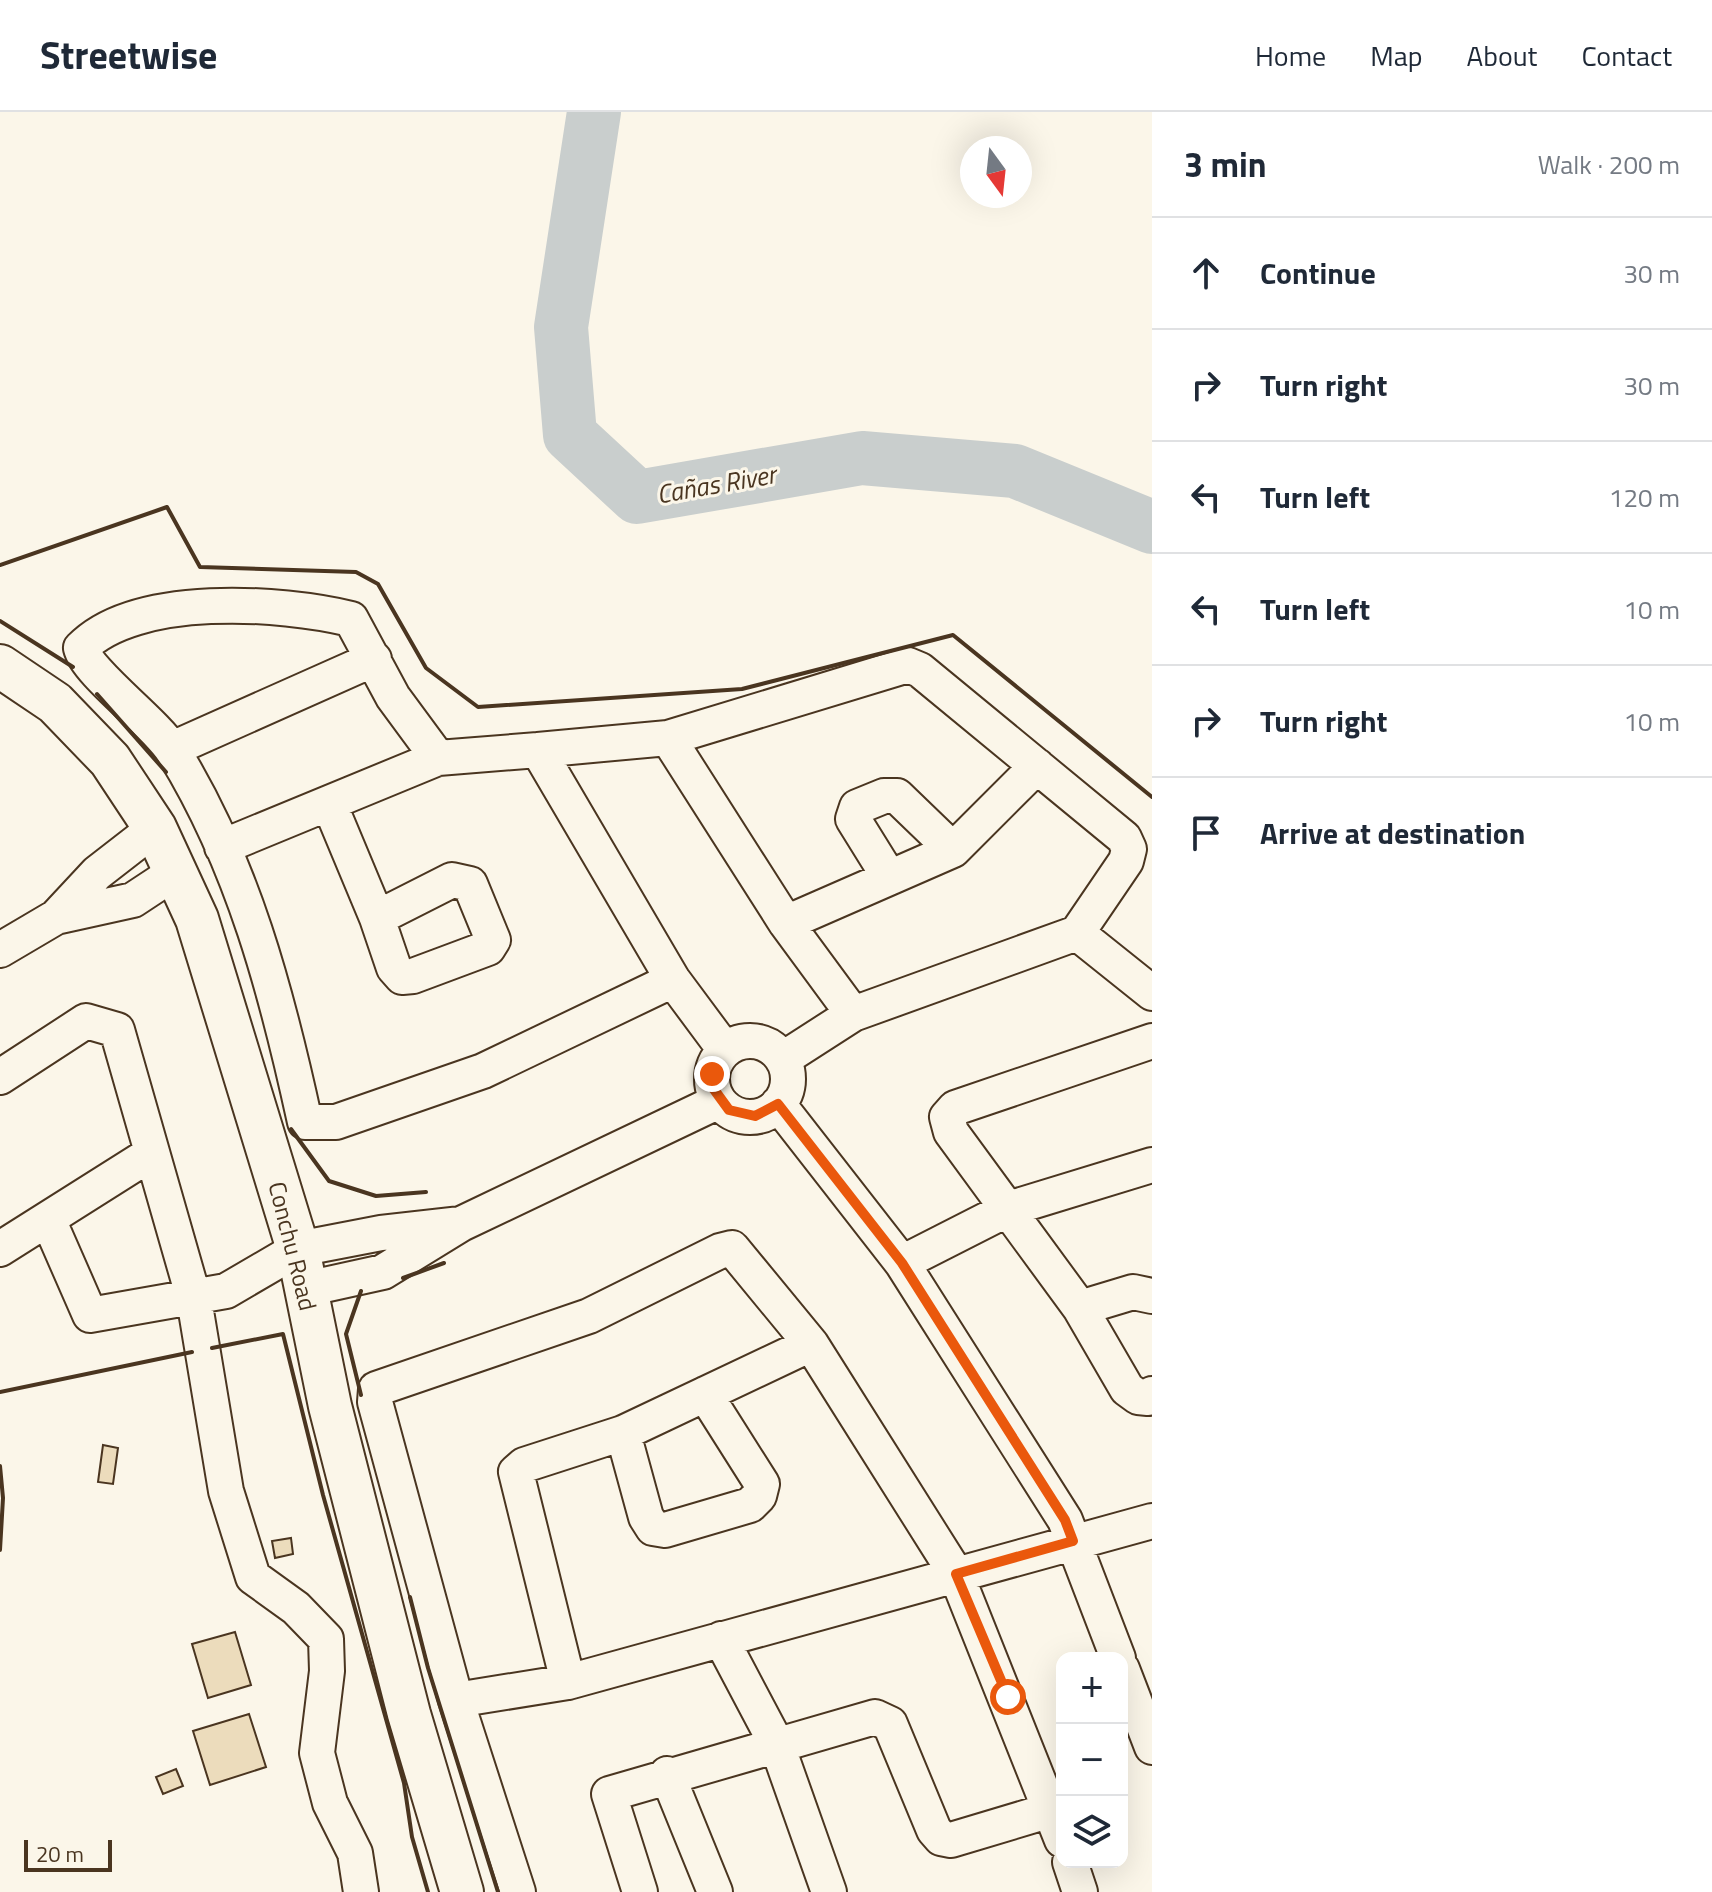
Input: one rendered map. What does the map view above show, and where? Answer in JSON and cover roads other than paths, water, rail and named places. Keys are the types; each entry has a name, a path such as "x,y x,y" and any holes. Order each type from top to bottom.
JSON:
{"main road":[{"name":"Conchu Road","path":"0,666 55,703 110,760 155,828 197,919 298,1249 330,1406 401,1683 462,1892"}],"street":[{"path":"438,758 393,697 351,619 239,606 193,606 148,612 91,638 81,648 84,661 135,706 172,749 222,847 267,965 305,1122 336,1122 469,1077 673,980"},
{"path":"172,749 374,659"},
{"path":"222,847 438,758 668,738 908,665 920,670 1124,838 1129,849 1126,861 1077,933 853,1014 783,1059"},
{"path":"668,738 786,923 853,1014"},
{"path":"538,750 673,980 725,1050"},
{"path":"786,923 953,850 1037,766"},
{"path":"889,877 853,819 857,807 884,796 897,796 953,850"},
{"path":"329,803 377,918"},
{"path":"0,950 56,917 97,873 155,828"},
{"path":"56,917 133,900 177,871"},
{"path":"1077,933 1152,993"},
{"path":"0,1077 86,1021 117,1030 194,1299 226,1491 253,1577 296,1608 326,1639 327,1671 317,1753 330,1803 355,1853 361,1892"},
{"path":"749,1041 775,1050 783,1059 788,1082 778,1104 755,1116 742,1115 719,1101 712,1074 725,1050 749,1041"},
{"path":"1152,1041 955,1108 947,1117 951,1132 1080,1308 1127,1389 1138,1397 1148,1398 1152,1394"},
{"path":"306,1289 383,1272 461,1224 719,1101"},
{"path":"778,1104 902,1263 1065,1520 1116,1652"},
{"path":"0,1249 152,1153"},
{"path":"902,1263 1008,1209 1152,1165"},
{"path":"48,1219 90,1315 226,1291 298,1249 381,1233 461,1224"},
{"path":"518,1892 456,1700 375,1402 376,1389 589,1316 720,1251 732,1248 811,1344 956,1574 1056,1823"},
{"path":"1080,1308 1133,1292 1152,1296"},
{"path":"568,1682 516,1484 516,1472 524,1465 623,1433 811,1344"},
{"path":"623,1433 646,1517 653,1528 665,1530 750,1505 759,1496 762,1484 705,1394"},
{"path":"456,1700 568,1682 1152,1521"},
{"path":"721,1639 777,1745 829,1892"},
{"path":"1128,1685 1152,1747"},
{"path":"640,1892 609,1802 609,1794 667,1774 875,1717 885,1719 890,1724 934,1830 941,1838 951,1840 1056,1825"},
{"path":"667,1774 715,1892"},
{"path":"1072,1868 1080,1892"}],"waterway":[{"name":"Cañas River","path":"594,112 561,327 570,435 637,497 862,458 1015,471 1152,527"}]}
